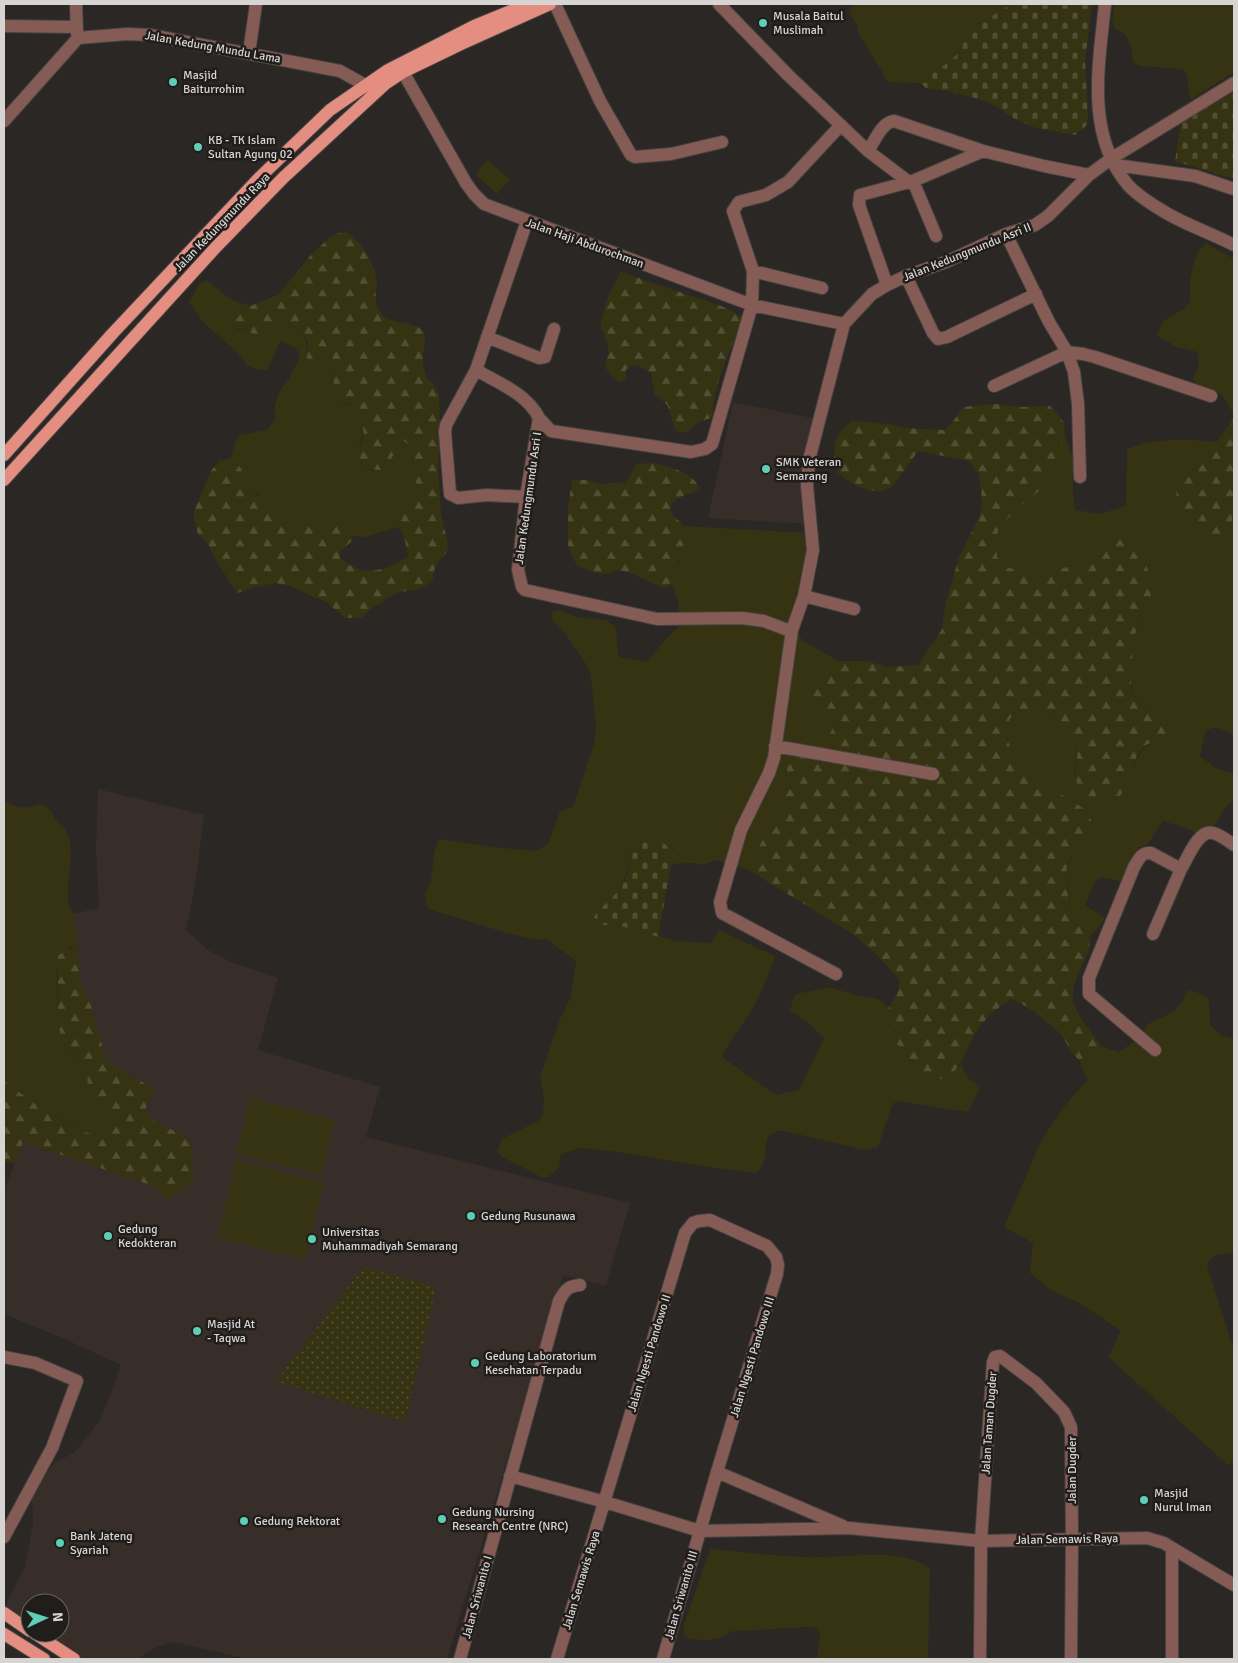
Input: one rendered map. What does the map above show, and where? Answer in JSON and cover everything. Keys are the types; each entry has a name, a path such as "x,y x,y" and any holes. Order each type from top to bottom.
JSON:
{"main road":[{"name":"Jalan Kedungmundu Raya","path":"4,480 216,247 283,178 401,68 474,26 528,4"},
{"name":"Jalan Kedungmundu Raya","path":"4,455 113,333 259,178 330,110 365,85 550,4"},
{"path":"4,1613 20,1624"},
{"path":"4,1634 44,1659"},
{"path":"31,1651 32,1643"},
{"path":"49,1643 74,1659"}],"street":[{"path":"4,121 77,33 76,4"},
{"path":"249,54 256,4"},
{"path":"555,4 600,101 631,155 635,157 672,154 722,142"},
{"path":"719,4 788,75 868,151 911,181 936,236"},
{"path":"1105,4 1097,86 1099,116 1102,135 1123,179 1133,189 1168,215 1234,245"},
{"name":"Jalan Kedung Mundu Lama","path":"4,26 77,33 150,35 340,71 365,85 374,95"},
{"name":"Jalan Haji Abdurochman","path":"401,68 474,194 484,204 752,305 844,324"},
{"name":"Jalan Kedungmundu Asri II","path":"844,324 872,294 887,285 946,262 1006,234 1035,225 1048,216 1089,175 1114,161 1234,83"},
{"path":"868,151 884,126 894,121 982,151 1089,175"},
{"path":"540,418 551,431 564,434 621,440 691,452 705,449 712,444 752,305 752,272 734,220 733,211 740,202 766,195 788,182 841,125"},
{"path":"887,285 858,198 862,194 911,181 982,151"},
{"path":"1114,161 1195,176 1234,189"},
{"path":"526,497 488,495 458,498 450,494 445,432 446,425 476,370 527,221"},
{"path":"1006,234 1067,352 1074,372 1078,404 1080,476"},
{"path":"752,272 822,288"},
{"path":"906,276 932,333 938,339 947,337 1036,294"},
{"path":"836,974 722,912 720,908 721,895 741,830 774,758 792,630 804,596 813,550 807,486 809,460 844,324"},
{"path":"487,337 542,358 545,357 554,329"},
{"path":"994,386 1067,352 1095,357 1211,396"},
{"name":"Jalan Kedungmundu Asri I","path":"476,370 511,389 528,401 540,418 526,497 518,570 522,587 526,590 658,620 742,618 764,621 792,630"},
{"path":"804,596 854,609"},
{"path":"775,746 932,774"},
{"path":"1153,934 1181,869 1197,841 1204,834 1212,832 1234,845"},
{"path":"1155,1050 1089,994 1089,978 1134,866 1141,855 1151,853 1181,869"},
{"name":"Jalan Ngesti Pandowo II","path":"605,1502 685,1233 693,1223 699,1220 710,1220"},
{"name":"Jalan Ngesti Pandowo III","path":"700,1531 774,1285 778,1265 772,1251 767,1246 710,1220"},
{"name":"Jalan Sriwanito I","path":"460,1659 559,1301 570,1286 580,1285"},
{"name":"Jalan Taman Dugder","path":"981,1541 993,1362 995,1357 1002,1356 1036,1383"},
{"path":"4,1357 35,1363 77,1381 52,1448 4,1537"},
{"name":"Jalan Dugder","path":"1036,1383 1064,1412 1071,1427 1071,1659"},
{"name":"Jalan Semawis Raya","path":"717,1472 849,1528"},
{"name":"Jalan Semawis Raya","path":"510,1476 700,1531 849,1528 981,1541 1148,1538 1164,1543 1234,1585"},
{"name":"Jalan Semawis Raya","path":"557,1659 605,1502"},
{"name":"Jalan Sriwanito III","path":"663,1659 700,1531"},
{"path":"980,1659 981,1541"},
{"path":"1172,1548 1172,1659"}],"shaded area":[{"name":"SMK Veteran Semarang","path":"733,402 817,419 809,524 708,518"},
{"name":"Universitas Muhammadiyah Semarang","path":"98,789 204,815 196,880 186,930 208,950 231,962 278,978 258,1050 380,1087 366,1137 630,1203 606,1286 563,1275 447,1659 248,1659 174,1642 156,1647 139,1659 71,1659 48,1643 70,1643 70,1593 20,1593 20,1622 4,1609 25,1567 33,1524 32,1496 54,1463 75,1452 101,1419 121,1365 4,1314 4,1191 23,1142 156,1187 190,1139 153,1120 145,1110 153,1088 106,1060 92,1008 81,983 73,914 99,908 96,848"}],"green space":[{"path":"854,4 1012,4 972,28 961,49 951,60 923,77 920,83 917,83 888,82 858,32 857,25 849,13"},
{"path":"1012,4 1092,4 1085,61 1088,119 1086,126 1075,135 1036,128 1015,119 983,100 926,88 920,83 923,77 955,56 972,28"},
{"path":"1115,4 1234,4 1234,72 1190,100 1187,75 1183,69 1139,66 1133,62 1131,48 1126,35 1114,28 1112,21"},
{"path":"1234,89 1234,179 1175,161 1181,123 1198,109"},
{"path":"488,160 510,180 497,194 475,174"},
{"path":"345,231 357,240 370,260 377,283 376,298 380,312 389,319 418,327 424,334 424,369 427,379 433,383 439,394 438,469 441,514 448,544 447,552 435,568 432,582 418,589 396,593 371,609 361,618 345,618 325,601 291,586 275,583 237,593 208,544 198,534 194,520 194,512 210,472 220,460 230,459 241,468 247,488 266,500 286,522 295,526 309,521 315,522 322,527 336,524 350,529 353,536 351,542 340,551 340,558 349,564 365,570 382,569 408,556 398,519 402,512 418,497 410,446 404,441 398,443 388,468 377,470 367,468 360,461 357,450 362,445 363,440 363,424 360,414 354,405 340,401 336,397 334,392 335,366 331,355 322,357 314,366 308,378 302,380 300,372 307,358 308,342 299,330 285,322 263,340 250,332 230,326 250,306 278,295 310,256 331,236"},
{"path":"1206,243 1234,259 1234,415 1223,396 1211,388 1197,385 1193,378 1199,365 1197,352 1176,347 1157,335 1163,321 1185,308 1190,302 1190,280 1193,266 1198,252"},
{"path":"621,272 727,308 742,317 719,379 713,417 699,422 688,431 681,433 675,430 668,406 655,394 651,373 638,366 631,365 626,370 626,377 621,383 614,379 605,367 608,346 600,326 608,297"},
{"path":"206,280 232,300 250,306 234,320 236,329 250,332 256,336 285,322 302,331 307,345 308,378 319,359 331,355 335,361 334,383 342,403 355,407 362,417 362,435 357,450 364,466 374,471 398,443 404,441 410,446 418,497 402,514 399,527 365,537 353,536 350,529 336,524 322,527 316,523 309,522 295,526 286,522 260,495 247,488 241,468 230,459 236,440 239,435 267,430 275,420 275,405 279,392 288,380 300,357 290,345 280,341 267,371 256,369 246,364 238,353 202,321 189,302 200,283"},
{"path":"994,404 1021,407 1050,406 1064,422 1065,436 1051,476 1042,489 1019,507 999,528 996,542 997,557 1007,567 1020,571 1046,574 1099,556 1107,545 1113,531 1143,559 1147,567 1151,595 1149,604 1140,616 1136,633 1131,668 1132,689 1134,696 1140,704 1167,721 1169,734 1144,746 1136,758 1128,784 1120,796 1088,798 1081,790 1075,777 1076,744 1073,735 1067,727 1060,721 1042,714 1013,714 1006,728 1011,748 1038,777 1083,808 1090,817 1090,831 1069,861 1066,879 1071,913 1085,927 1090,937 1088,951 1073,991 1074,1005 1080,1017 1101,1046 1091,1055 1079,1060 1061,1035 1051,1025 1030,1009 1011,999 982,1024 972,1039 963,1059 952,1074 944,1078 932,1080 917,1079 905,1051 894,1042 885,1023 889,1007 897,995 900,980 875,953 851,933 747,869 786,793 787,762 797,752 812,750 825,744 836,721 823,717 810,708 814,678 838,661 866,661 888,667 918,665 942,629 946,602 959,557 980,516 982,502 978,473 969,461 918,451 892,487 879,492 864,489 838,473 834,459 835,443 841,430 852,421 889,424 904,428 946,430 964,407"},
{"path":"1234,418 1232,524 1223,535 1207,534 1195,526 1177,501 1176,486 1199,466"},
{"path":"1065,436 1073,459 1075,510 1100,514 1126,506 1127,450 1159,441 1195,440 1217,442 1199,466 1176,486 1234,492 1234,734 1216,728 1205,732 1200,756 1217,769 1234,773 1234,798 1223,811 1216,824 1196,833 1163,821 1147,845 1142,846 1134,854 1124,882 1101,877 1095,882 1085,905 1105,918 1090,936 1083,924 1071,913 1067,880 1067,866 1074,853 1081,806 1046,784 1022,762 1013,751 1007,739 1006,728 1013,714 1026,713 1044,715 1067,726 1074,735 1076,746 1074,773 1132,771 1145,747 1169,734 1167,721 1144,707 1136,699 1132,687 1131,667 1138,624 1142,612 1149,604 1113,531 1107,545 1099,556 1046,574 1020,571 1007,567 997,557 996,542 999,528 1019,507 1042,489"},
{"path":"653,463 681,471 693,479 700,490 680,497 670,506 671,513 684,526 682,530 684,537 683,552 675,566 672,583 666,588 624,571 617,570 613,573 603,574 577,566 568,546 568,509 572,480 587,480 602,484 625,483 637,464"},
{"path":"684,526 808,533 807,553 790,623 803,641 838,661 814,678 810,708 823,717 836,720 825,744 787,762 786,793 747,869 717,860 702,865 693,863 671,864 673,854 631,848 623,882 616,894 594,917 596,924 624,927 676,941 711,943 719,930 775,956 758,999 722,1057 776,1095 799,1090 824,1038 790,1010 795,994 830,987 854,995 878,999 889,1007 885,1023 894,1042 905,1051 917,1079 944,1079 961,1064 968,1078 980,1087 968,1112 897,1101 892,1105 878,1147 865,1150 784,1131 775,1132 767,1140 764,1160 756,1173 581,1148 561,1154 559,1168 548,1177 541,1177 502,1157 497,1152 502,1139 538,1121 543,1115 544,1099 540,1077 560,1019 571,997 576,961 548,940 533,939 504,932 428,909 425,895 431,880 434,852 439,839 536,851 548,844 560,811 573,807 594,743 596,728 590,672 566,635 552,619 552,612 559,610 577,617 606,620 615,626 619,657 647,662 679,627 679,605 672,583 675,566 680,560 684,537 682,530"},
{"path":"4,801 21,807 39,804 46,807 66,830 70,841 71,859 68,896 75,923 77,946 69,948 57,969 58,1026 71,1052 88,1077 89,1093 110,1112 110,1126 99,1136 85,1132 62,1117 48,1113 4,1081"},
{"path":"639,836 659,840 673,854 658,937 624,927 596,924 594,917 623,884 628,872 633,845"},
{"path":"77,946 81,983 92,1008 106,1060 154,1089 145,1110 153,1120 190,1139 194,1177 188,1187 167,1200 156,1187 23,1142 15,1163 4,1161 4,1081 48,1113 61,1117 85,1132 99,1136 110,1126 110,1112 89,1093 87,1077 80,1063 63,1040 58,1026 58,955"},
{"path":"1188,990 1203,994 1209,999 1210,1025 1222,1036 1234,1039 1234,1252 1215,1256 1207,1265 1234,1351 1234,1462 1228,1465 1108,1357 1121,1331 1080,1303 1052,1291 1030,1273 1033,1243 1004,1227 1042,1139 1063,1108 1087,1080 1079,1060 1091,1055 1101,1046 1119,1052 1138,1039 1148,1024 1173,1012 1182,1002"},
{"path":"250,1098 335,1120 321,1175 236,1154"},
{"path":"236,1160 324,1182 305,1259 218,1238"},
{"path":"363,1267 436,1287 405,1422 276,1381"},
{"path":"711,1549 807,1557 888,1555 904,1557 918,1562 930,1569 928,1659 817,1659 820,1633 814,1627 735,1631 714,1639 690,1639 684,1634 683,1627"}],"place":[{"name":"Musala Baitul Muslimah","path":"763,23"},
{"name":"Masjid Baiturrohim","path":"173,82"},
{"name":"KB - TK Islam Sultan Agung 02","path":"198,147"},
{"name":"SMK Veteran Semarang","path":"766,469"},
{"name":"Gedung Rusunawa","path":"471,1216"},
{"name":"Gedung Kedokteran","path":"108,1236"},
{"name":"Universitas Muhammadiyah Semarang","path":"312,1239"},
{"name":"Masjid At - Taqwa","path":"197,1331"},
{"name":"Gedung Laboratorium Kesehatan Terpadu","path":"475,1363"},
{"name":"Masjid Nurul Iman","path":"1144,1500"},
{"name":"Gedung Nursing Research Centre (NRC)","path":"442,1519"},
{"name":"Gedung Rektorat","path":"244,1521"},
{"name":"Bank Jateng Syariah","path":"60,1543"}]}
